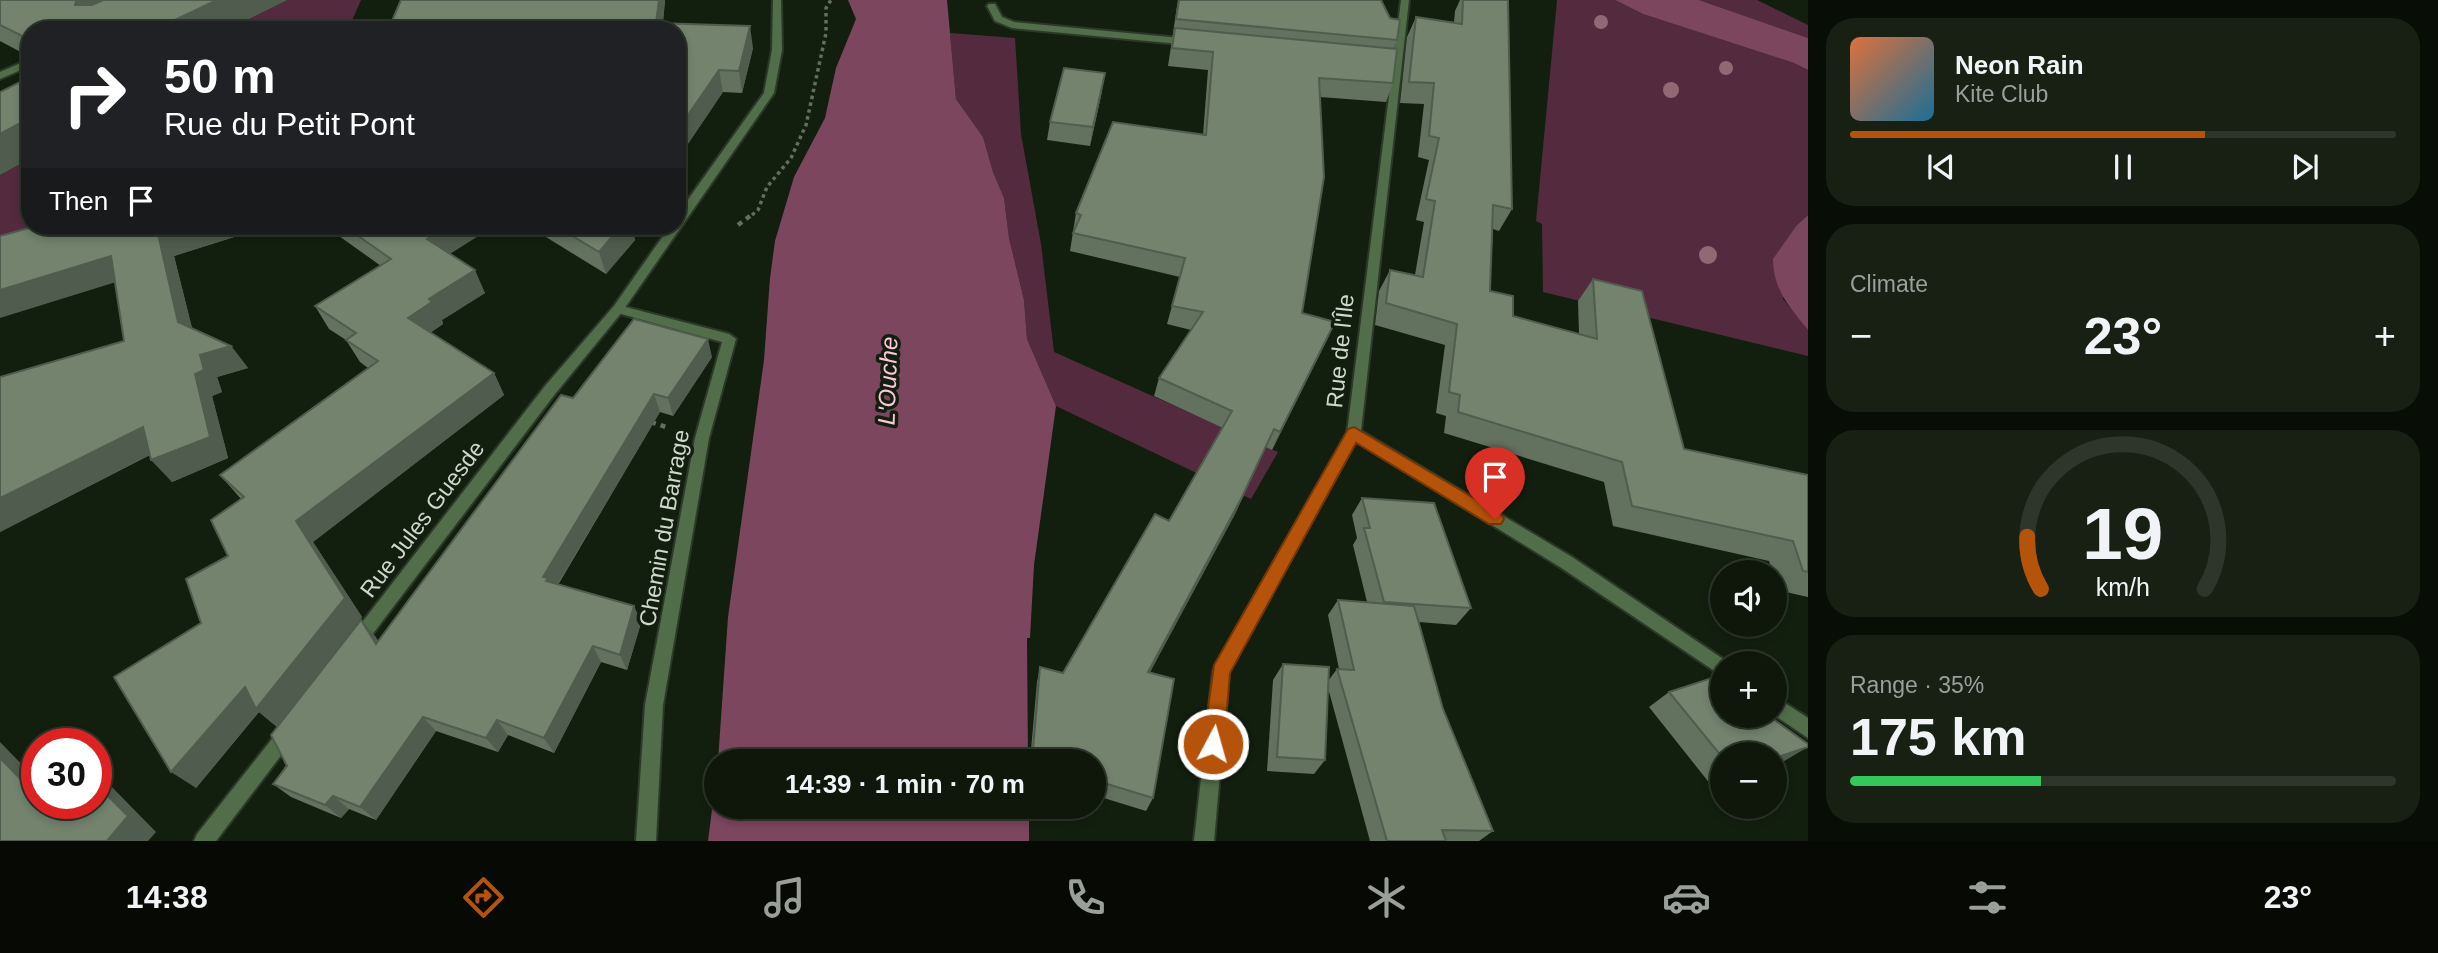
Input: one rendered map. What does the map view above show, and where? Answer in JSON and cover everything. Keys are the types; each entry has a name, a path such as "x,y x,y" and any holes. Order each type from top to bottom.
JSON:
{"street":[{"name":"Rue Jules Guesde","path":"686,212 769,93 777,50 777,0"},
{"name":"Rue de l'Île","path":"1204,841 1220,671 1354,433 1389,61 1405,0"},
{"path":"992,6 998,19 1012,25 1204,44"},
{"path":"0,76 21,66"},
{"name":"Rue Jules Guesde","path":"348,654 550,390 618,309 670,235"},
{"name":"Chemin du Barrage","path":"618,309 729,339 702,438 654,705 646,841"},
{"path":"1354,433 1566,562 1710,658"},
{"path":"1787,714 1808,729"},
{"path":"204,841 297,720"}],"path":[{"path":"738,225 758,210 767,187 790,158 806,125 826,33 826,8 831,0"},
{"path":"638,418 702,438"}],"shaded area":[{"path":"287,0 361,0 352,21 244,21"},
{"path":"1557,0 1615,0 1643,14 1794,63 1808,70 1808,215 1797,225 1783,299 1808,330 1808,356 1543,292 1542,224 1536,221"},
{"path":"1699,0 1757,0 1808,25 1808,38"},
{"path":"950,33 1015,38 1021,134 1041,244 1054,352 1278,452 1251,499 1056,406 1027,339 1024,300 1009,238 1004,198 983,137 956,99"},
{"path":"21,164 21,235 24,235 0,242 0,175"}],"water":[{"name":"L'Ouche","path":"848,0 947,0 956,99 983,137 1004,198 1009,238 1024,300 1027,339 1056,406 1034,565 1030,638 1027,638 1028,749 719,749 728,617 764,360 775,241 794,177 825,118 836,68 856,19"},
{"path":"1615,0 1699,0 1808,38 1808,70 1794,63 1643,14"},
{"path":"1808,215 1808,330 1779,289 1773,259 1797,225"},
{"path":"711,819 1029,819 1029,841 708,841"}],"building":[{"path":"0,0 78,0 75,5 92,5 103,0 217,0 173,21 21,21 21,36 0,25"},
{"path":"401,0 659,0 656,21 392,21"},
{"path":"1179,0 1381,0 1390,18 1400,20 1397,40 1176,19"},
{"path":"1463,0 1508,0 1512,209 1493,205 1490,291 1513,296 1513,316 1597,339 1593,279 1642,291 1684,449 1808,475 1808,572 1803,571 1793,541 1632,506 1622,462 1458,412 1460,395 1449,392 1457,324 1386,303 1390,270 1423,277 1435,201 1426,199 1439,138 1429,136 1434,83 1409,82 1416,17 1462,24"},
{"path":"686,24 750,26 739,71 719,70 686,118"},
{"path":"1175,28 1397,49 1393,83 1319,78 1324,177 1302,313 1335,322 1280,432 1274,429 1242,497 1148,672 1174,679 1153,798 1106,784 1106,749 1033,749 1040,667 1063,673 1155,514 1169,521 1232,411 1159,378 1203,312 1172,306 1185,258 1073,233 1081,215 1076,213 1113,122 1206,135 1213,52 1172,48"},
{"path":"1064,68 1105,73 1093,127 1050,122"},
{"path":"21,82 21,123 0,134 0,92"},
{"path":"21,230 21,235 158,235 178,322 231,346 200,355 204,370 195,374 210,437 151,460 143,427 0,498 0,377 124,341 111,256 0,290 0,236"},
{"path":"357,235 434,235 427,239 475,270 429,299 432,302 408,318 494,373 296,521 345,598 256,709 245,687 171,772 114,677 201,623 186,579 228,556 211,520 244,497 220,475 378,361 346,340 356,333 315,306 391,259"},
{"path":"571,235 613,235 599,252"},
{"path":"634,319 708,339 668,398 654,394 543,577 548,578 546,581 634,606 620,655 593,646 544,738 497,720 486,738 423,717 360,807 333,796 325,805 273,784 287,766 271,735 361,620 376,644 561,395 573,398"},
{"path":"1362,498 1434,503 1471,608 1384,602 1364,528 1370,528"},
{"path":"1338,600 1414,606 1443,709 1493,831 1442,830 1446,841 1387,841 1337,669 1354,670"},
{"path":"1283,664 1329,667 1325,760 1277,757"},
{"path":"1710,679 1710,728 1786,728 1808,744 1808,747 1787,754 1787,742 1710,742 1669,692"},
{"path":"0,758 21,780 21,819 112,819 112,800 128,816 107,841 0,841"}],"route":[{"path":"1213,744 1220,671 1354,433 1495,519"}]}
